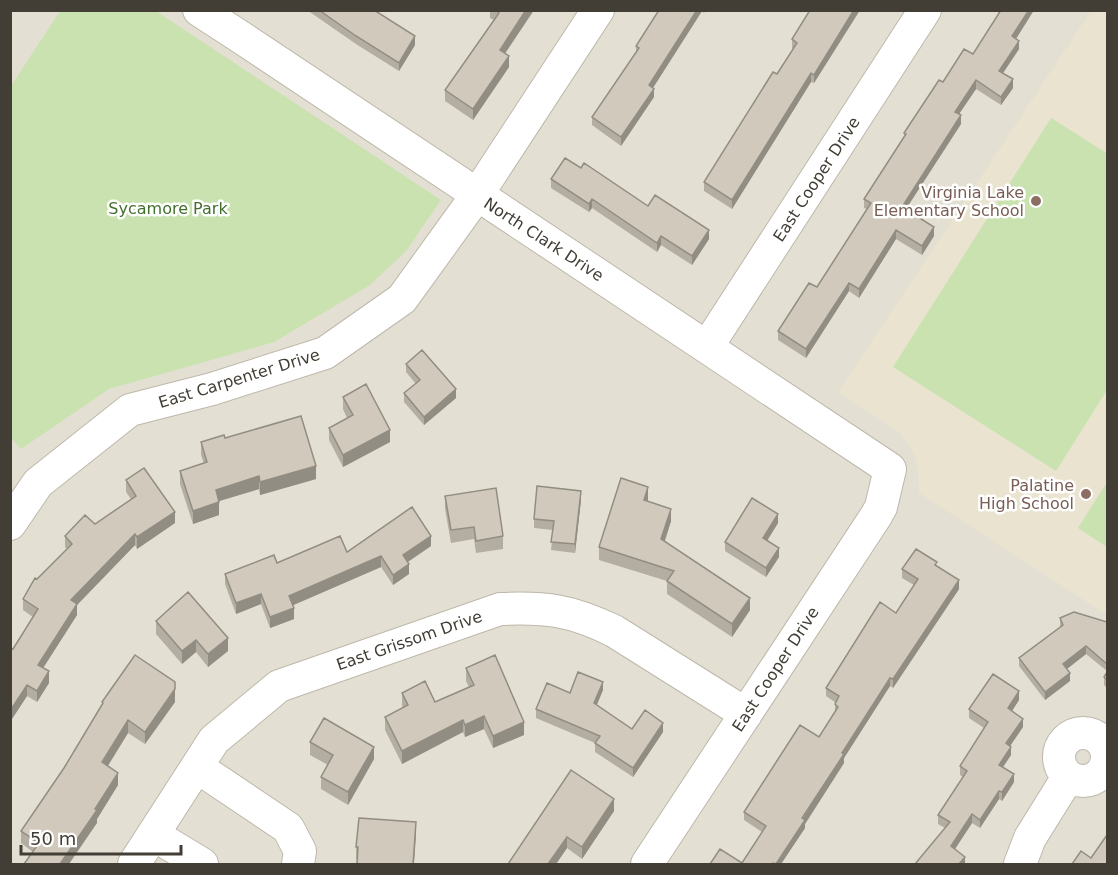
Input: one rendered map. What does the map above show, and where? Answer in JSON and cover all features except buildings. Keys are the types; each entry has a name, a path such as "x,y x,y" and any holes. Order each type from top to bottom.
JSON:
{"street":[{"name":"North Clark Drive","path":"198,10 890,469"},
{"name":"East Carpenter Drive","path":"10,524 38,483 130,410 212,389 324,353 402,299 477,195 598,10"},
{"name":"East Cooper Drive","path":"707,346 924,10"},
{"name":"East Cooper Drive","path":"647,864 876,516 881,507 890,469"},
{"name":"East Grissom Drive","path":"134,864 214,740 279,686 500,609 548,609 571,613 592,621 614,631 746,714"},
{"path":"197,767 288,828 300,851 298,864"},
{"path":"1020,864 1030,838 1068,777"},
{"path":"154,835 202,864"}],"shaded area":[{"path":"10,11 1107,11 1107,864 11,864"},
{"name":"Virginia Lake Elementary School","path":"1091,11 1107,11 1107,615 919,493 918,469 914,455 899,432 838,392"}],"green space":[{"name":"Sycamore Park","path":"60,11 156,11 441,200 406,251 370,285 274,342 109,389 21,449 10,437 11,86"},
{"path":"1051,118 1108,154 1107,390 1056,471 893,367"},
{"path":"1107,482 1107,547 1078,528"}],"place":[{"name":"Virginia Lake Elementary School","path":"1036,201"},
{"name":"Palatine High School","path":"1086,494"}]}
